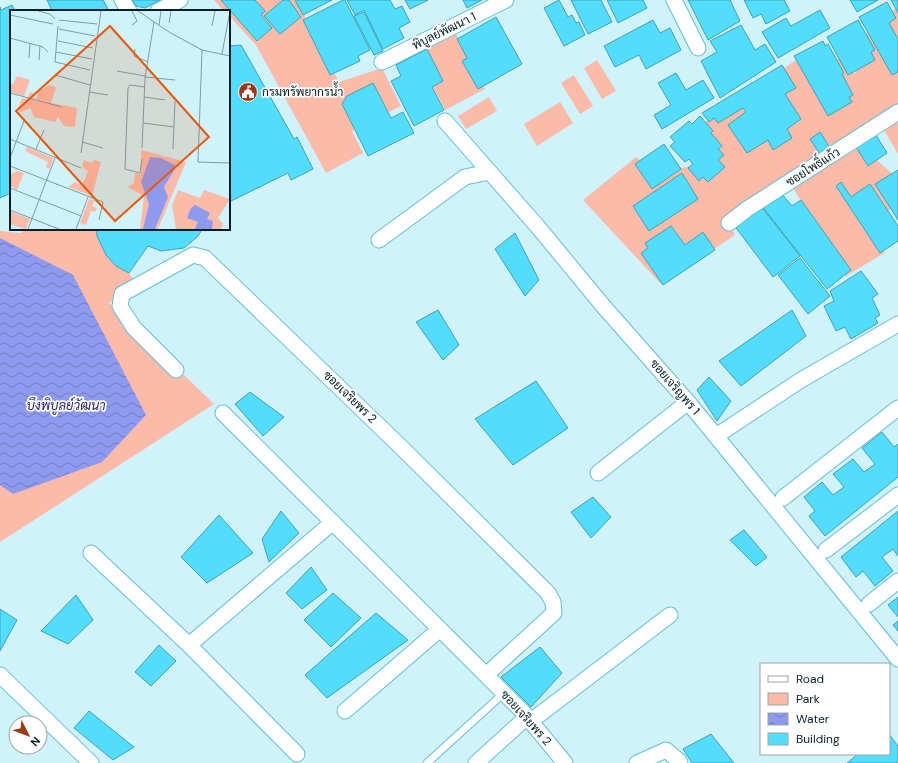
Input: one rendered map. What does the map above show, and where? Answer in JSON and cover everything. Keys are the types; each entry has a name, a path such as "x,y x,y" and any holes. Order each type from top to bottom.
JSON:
{"street":[{"path":"122,0 128,10"},
{"path":"160,10 180,0"},
{"name":"พิบูลย์พัฒนา 1","path":"382,62 506,0"},
{"path":"674,0 698,48"},
{"name":"ซอยโพธิ์แก้ว","path":"729,223 898,112"},
{"name":"ซอยเจริญพร 1","path":"445,121 604,307 688,402 898,659"},
{"path":"379,240 465,177 489,172"},
{"name":"ซอยเจริยพร 2","path":"176,370 134,328 120,306 122,294 193,255 205,258 402,448 548,593 553,602 554,613 486,675"},
{"path":"716,436 802,380 898,324"},
{"path":"598,474 688,402"},
{"path":"784,498 898,408"},
{"name":"ซอยเจริยพร 2","path":"223,413 240,428 504,693 565,763"},
{"path":"826,550 898,495"},
{"path":"189,645 333,522"},
{"path":"91,553 189,645 297,754"},
{"path":"869,604 898,581"},
{"path":"476,763 528,719 670,615"},
{"path":"345,711 440,629"},
{"path":"0,676 91,763"},
{"path":"637,763 666,750 680,763"}],"lane":[{"path":"427,763 504,693"}],"green space":[{"path":"214,0 301,0 306,21 339,82 382,68 401,106 352,131 363,153 326,173 256,45 230,17 230,10 223,10"},
{"path":"897,9 898,154 877,118 863,148 894,175 884,253 846,276 793,188 732,229 735,235 661,284 583,200 636,157 658,172 699,165 693,130 799,58 840,59 855,74 871,18"},
{"path":"456,34 485,89 445,110 416,54"},
{"path":"597,60 616,91 602,99 584,68"},
{"path":"574,75 593,106 580,114 561,83"},
{"path":"489,97 497,111 466,129 458,116"},
{"path":"560,102 573,123 537,146 524,124"},
{"name":"บึงพิบูลย์วัฒนา","path":"26,230 96,230 97,236 106,255 116,266 129,273 137,285 109,303 214,404 0,542 0,231 20,233"}],"water":[{"name":"บึงพิบูลย์วัฒนา","path":"0,238 73,275 146,415 102,462 13,494 0,485"}],"building":[{"path":"47,0 103,0 108,10 52,10"},
{"path":"132,0 160,0 145,8 136,6"},
{"path":"221,0 255,0 265,11 261,15 272,28 257,41"},
{"path":"283,0 289,0 301,17 280,34 264,16"},
{"path":"295,0 332,0 303,15"},
{"path":"345,0 370,50 358,56 360,61 330,75 303,20"},
{"path":"347,0 390,0 395,9 402,6 410,22 399,28 404,38 383,49 364,10 355,15"},
{"path":"405,0 428,0 410,9"},
{"path":"463,0 482,0 467,8"},
{"path":"559,0 568,17 572,15 576,23 579,22 585,35 564,46 544,8"},
{"path":"571,0 601,0 612,22 588,34"},
{"path":"607,0 643,0 647,8 618,23"},
{"path":"688,0 730,0 740,21 708,40"},
{"path":"744,0 784,0 790,11 766,24 761,14 753,18"},
{"path":"850,0 878,0 857,12"},
{"path":"891,0 898,0 898,13"},
{"path":"887,2 896,18 889,23 898,39 898,72 892,75 859,17"},
{"path":"12,5 14,10 10,10 10,193 0,198 0,7 1,10"},
{"path":"820,10 830,28 778,58 762,32 786,18 791,26"},
{"path":"364,12 383,51 374,55 354,16"},
{"path":"496,17 522,64 478,89 462,61 467,58 457,39"},
{"path":"653,20 660,33 670,28 681,50 646,69 639,55 615,67 604,46"},
{"path":"858,20 875,50 871,52 875,60 848,75 827,37"},
{"path":"741,25 755,50 765,44 776,62 720,98 701,61 717,52 710,41"},
{"path":"823,41 825,46 828,44 844,73 842,74 853,95 849,97 852,102 828,116 794,56"},
{"name":"กรมทรัพยากรน้ำ","path":"241,45 294,139 297,137 313,169 291,180 288,173 230,202 230,46"},
{"path":"427,49 443,81 432,87 444,110 414,126 391,81 401,76 396,65"},
{"path":"782,65 796,88 785,94 801,119 787,129 792,138 773,150 768,140 747,153 728,125 746,112 743,108 718,123 714,118 709,122 702,113"},
{"path":"676,73 686,90 703,80 714,98 662,129 654,115 671,105 658,83"},
{"path":"373,83 391,118 403,112 414,133 368,156 342,104 347,96"},
{"path":"700,116 713,131 711,133 722,146 718,149 724,155 718,160 725,167 708,182 703,177 699,181 688,168 693,164 689,159 685,162 670,146 675,142 670,137 689,121 692,124"},
{"path":"820,132 830,148 820,154 810,139"},
{"path":"876,135 887,153 868,166 856,147"},
{"path":"664,144 681,169 652,189 635,164"},
{"path":"898,170 898,220 875,184"},
{"path":"682,173 698,199 649,231 633,206"},
{"path":"841,182 851,197 870,184 898,226 898,241 880,253 836,186"},
{"path":"781,193 792,206 801,200 851,270 827,289 761,205"},
{"path":"760,205 800,256 773,277 734,225"},
{"path":"671,226 685,245 703,232 715,250 663,285 641,253 648,248 645,243"},
{"path":"96,230 202,230 197,237 184,248 161,251 148,246 129,273 116,266 106,255 97,236"},
{"path":"515,233 539,280 525,296 495,249"},
{"path":"800,258 830,296 808,314 778,275"},
{"path":"861,271 878,294 872,298 880,315 875,318 878,323 851,339 845,327 836,331 824,306 834,301 830,291"},
{"path":"438,310 459,345 443,360 416,322"},
{"path":"792,310 806,336 741,386 719,361"},
{"path":"709,377 731,401 717,421 697,390"},
{"path":"536,381 568,428 513,465 475,419"},
{"path":"250,392 284,417 263,436 235,404"},
{"path":"882,432 894,447 898,444 898,477 825,536 809,516 815,511 804,497 822,482 833,495 844,487 833,474 853,459 864,472 875,464 862,448"},
{"path":"593,497 611,517 591,538 571,512"},
{"path":"281,511 299,533 269,562 262,539"},
{"path":"898,511 898,556 893,549 882,557 893,571 875,586 863,571 856,577 841,557"},
{"path":"219,515 253,553 207,583 181,557"},
{"path":"744,530 767,557 756,566 730,540"},
{"path":"311,567 327,590 302,609 286,593"},
{"path":"333,593 361,618 331,647 304,620"},
{"path":"76,595 93,620 68,644 41,631"},
{"path":"898,597 898,617 888,605"},
{"path":"0,609 17,620 0,651"},
{"path":"376,613 408,640 327,698 305,675"},
{"path":"898,621 898,631 893,625"},
{"path":"159,645 176,661 151,686 135,672"},
{"path":"540,647 562,673 531,707 501,677"},
{"path":"89,711 134,747 113,760 74,728"},
{"path":"711,734 734,763 692,763 683,749"},
{"path":"890,735 898,746 898,763 847,763 857,755 890,755"}],"place":[{"name":"กรมทรัพยากรน้ำ","path":"248,92"}]}
